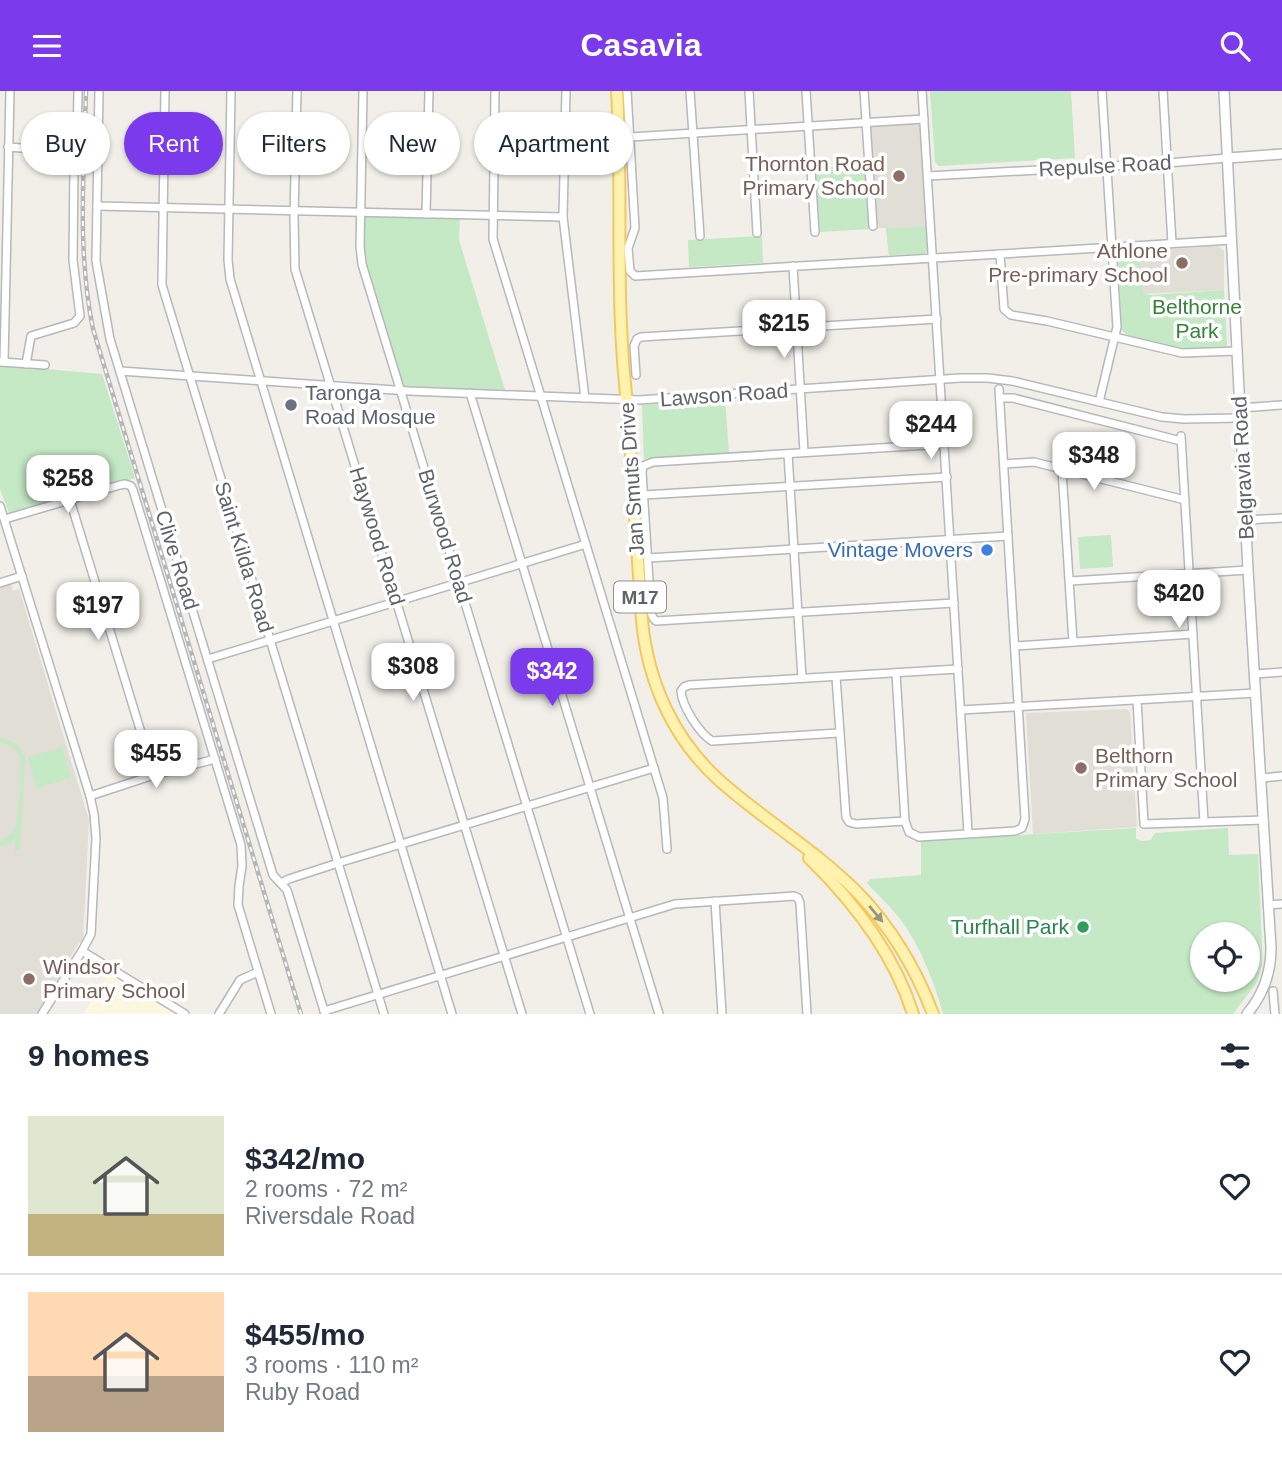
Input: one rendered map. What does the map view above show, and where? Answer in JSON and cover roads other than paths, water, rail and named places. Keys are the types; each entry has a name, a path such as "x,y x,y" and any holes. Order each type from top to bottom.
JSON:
{"main road":[{"name":"Jan Smuts Drive","path":"617,91 621,325 642,621 654,680 668,714 691,749 718,780 827,865 874,911 905,955 933,1014"},
{"name":"Jan Smuts Drive","path":"769,821 815,863 857,910 892,963 904,986 913,1014"}],"street":[{"path":"10,91 3,204 2,362 45,365"},
{"path":"77,112 78,91"},
{"name":"Clive Road","path":"100,91 97,267 110,339 273,875 287,890 325,1012"},
{"name":"Saint Kilda Road","path":"165,91 161,282 384,1014"},
{"path":"231,91 229,274 453,1014"},
{"name":"Haywood Road","path":"297,91 295,269 523,1014"},
{"name":"Burwood Road","path":"363,91 360,212 362,264 590,1014"},
{"path":"426,214 429,91"},
{"path":"495,91 493,239 664,805 667,849"},
{"path":"566,91 563,217 585,398"},
{"path":"627,91 628,112"},
{"path":"690,91 700,236"},
{"path":"749,91 757,233"},
{"path":"806,91 815,232"},
{"path":"864,91 873,226"},
{"path":"922,91 968,834"},
{"path":"1099,402 1117,327 1102,91"},
{"path":"1163,91 1172,243"},
{"name":"Belgravia Road","path":"1225,91 1248,570 1271,948 1270,968 1253,1012"},
{"path":"633,137 924,119"},
{"path":"8,147 21,148"},
{"name":"Repulse Road","path":"928,176 1282,154"},
{"path":"26,364 31,336 74,323 80,316 73,260 74,175"},
{"path":"632,175 635,228 628,248 629,271 638,276 1232,240"},
{"path":"97,206 563,217"},
{"path":"1000,254 1003,303 1007,313 1011,315 1182,353 1237,351"},
{"path":"793,266 804,452"},
{"path":"636,375 634,346 641,337 937,319"},
{"name":"Lawson Road","path":"120,371 400,390 626,400 960,378 1000,379 1172,418 1240,413 1282,405"},
{"path":"896,673 905,821 909,832 919,837 1019,830 1025,819 999,389"},
{"path":"470,393 659,1014"},
{"path":"1000,398 1013,398 1181,438 1204,822"},
{"path":"944,444 649,463 643,466 651,612 653,619 660,622 954,603"},
{"path":"788,454 802,678"},
{"path":"1004,464 1034,462 1185,500"},
{"path":"1062,470 1073,642"},
{"path":"644,495 947,477"},
{"path":"5,519 120,485 131,486 241,845 238,905 271,1014"},
{"path":"70,500 154,775"},
{"path":"0,506 96,823 91,934 42,1014"},
{"path":"1246,520 1282,518"},
{"path":"648,558 1008,536"},
{"path":"208,659 586,544"},
{"path":"1070,581 1248,570"},
{"path":"0,583 22,576"},
{"path":"1014,646 1194,634"},
{"path":"839,733 712,741 696,724 683,702 681,691 689,685 958,669"},
{"path":"1255,674 1282,672"},
{"path":"836,677 844,807 848,821 856,824 905,821"},
{"path":"961,710 1256,693"},
{"path":"1137,700 1144,824 1264,820"},
{"path":"90,796 215,758"},
{"path":"281,883 338,863 653,768"},
{"path":"1261,778 1282,776"},
{"path":"325,1012 675,904 793,896 798,898 800,903 807,1014"},
{"path":"715,901 722,1014"},
{"path":"1268,905 1282,904"},
{"path":"82,951 185,1014"},
{"path":"219,1014 240,980 258,972"},
{"path":"1273,991 1275,1014"}],"railway":[{"path":"86,91 83,240 93,329 301,1014"}],"place":[{"name":"Thornton Road Primary School","path":"899,176"},
{"name":"Athlone Pre-primary School","path":"1182,263"},
{"name":"Taronga Road Mosque","path":"291,405"},
{"name":"Vintage Movers","path":"987,550"},
{"name":"Belthorn Primary School","path":"1081,768"},
{"name":"Turfhall Park","path":"1083,927"},
{"name":"Windsor Primary School","path":"29,979"}],"park label":[{"name":"Belthorne Park","path":"1197,319"}]}
